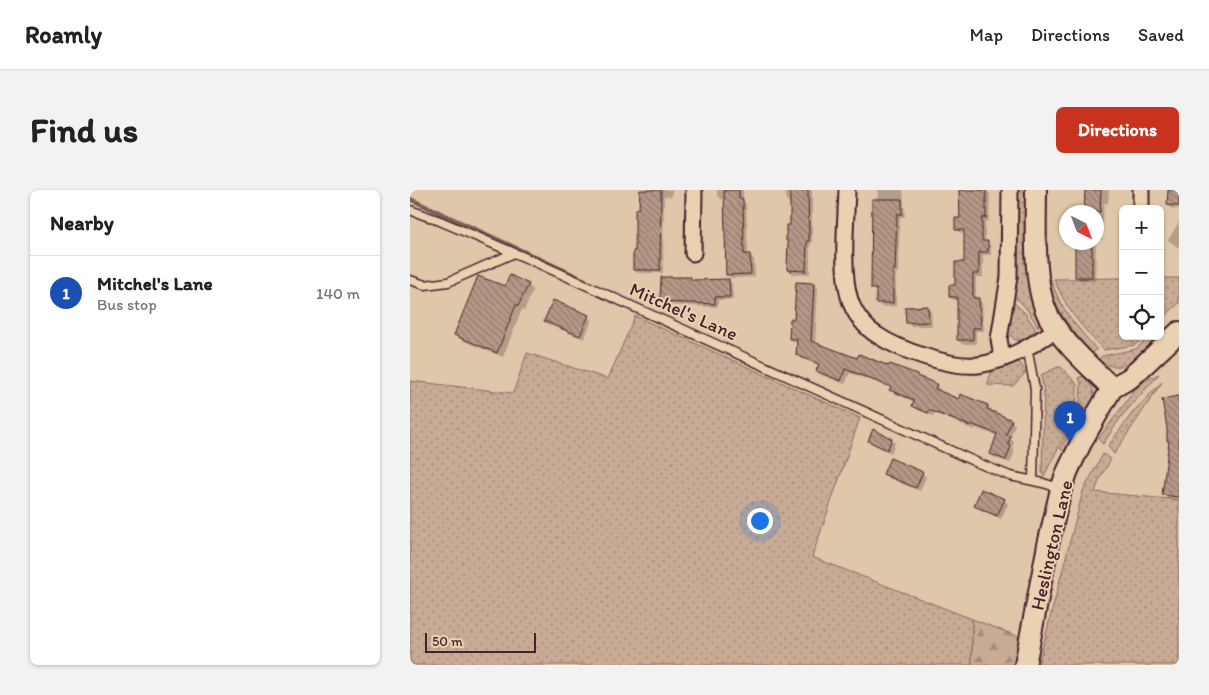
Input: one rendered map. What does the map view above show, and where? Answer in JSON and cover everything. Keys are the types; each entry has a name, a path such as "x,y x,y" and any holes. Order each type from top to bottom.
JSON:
{"street":[{"path":"693,253 694,190"},
{"path":"847,190 846,284 850,300 856,312 866,326 876,335 894,345 943,361 976,365 1002,358 1027,347 1056,329"},
{"path":"1002,358 1000,339 1010,277 1010,190"},
{"path":"1036,190 1038,272 1043,301 1056,329 1088,365 1112,388 1130,378 1179,332"},
{"path":"1141,190 1141,205"},
{"name":"Heslington Lane","path":"1025,665 1048,544 1061,489 1081,444 1112,388"}],"lane":[{"name":"Mitchel's Lane","path":"410,210 514,253 978,463 1010,476 1033,480 1061,489"},
{"path":"410,280 425,285 448,282 514,253"},
{"path":"1027,347 1035,389 1033,480"}],"green space":[{"path":"1016,190 1028,190 1031,284 1039,321 1038,327 1024,306 1012,296"},
{"path":"1119,278 1119,340 1140,340 1135,345 1104,350 1075,318 1054,279"},
{"path":"1164,278 1179,278 1179,303 1164,317"},
{"path":"1047,279 1051,279 1059,299 1076,326 1097,350 1092,353 1076,335 1055,302"},
{"path":"1011,300 1025,313 1036,330 1023,340 1015,340 1007,332"},
{"path":"635,316 860,418 812,557 972,619 972,665 410,665 410,381 513,393 527,353 608,379"},
{"path":"1146,340 1156,340 1132,362 1125,365 1108,365 1098,360 1102,356 1136,349"},
{"path":"1014,361 1020,363 1026,372 1013,386 987,385 992,370"},
{"path":"1061,367 1077,384 1076,413 1044,476 1042,472 1044,393 1041,375"},
{"path":"1159,374 1121,417 1103,444 1098,439 1134,389 1141,383"},
{"path":"1083,376 1093,389 1093,404 1085,421 1066,451 1060,449 1079,414 1081,382 1078,378"},
{"path":"1162,382 1114,454 1108,446 1133,412"},
{"path":"1103,454 1111,459 1100,478 1095,492 1179,500 1179,665 1038,665 1083,491"},
{"path":"972,619 1025,639 1017,665 972,665"}],"building":[{"path":"640,190 661,190 660,270 633,270 635,209 639,208"},
{"path":"724,190 739,190 739,199 743,199 744,254 750,254 751,274 726,275"},
{"path":"790,190 808,190 809,241 807,241 806,271 787,270 788,241 786,241 786,225 790,225"},
{"path":"959,190 986,190 986,218 982,218 982,241 988,241 988,252 979,252 979,274 973,274 973,298 979,298 981,328 973,328 973,340 957,340 957,297 949,297 949,285 955,285 955,262 964,262 964,230 955,230 955,218 960,218"},
{"path":"1085,190 1101,190 1100,205 1084,205"},
{"path":"1168,190 1179,190 1179,206 1167,205"},
{"path":"872,199 902,199 902,214 897,214 893,303 876,303 876,289 871,289"},
{"path":"1075,250 1092,250 1092,277 1075,277"},
{"path":"510,275 529,284 518,306 516,305 497,353 454,335 478,276 505,286"},
{"path":"661,277 691,277 691,280 729,279 730,297 715,297 715,304 660,302"},
{"path":"796,282 814,283 811,341 857,358 859,354 889,366 890,364 937,384 935,389 959,399 960,394 988,405 987,409 1012,420 1006,435 1011,436 1008,444 1011,446 1006,460 990,454 997,434 929,410 928,413 912,406 914,400 889,390 891,387 845,369 841,381 816,371 819,364 796,355 797,339 789,339 790,319 794,319"},
{"path":"553,300 589,315 580,336 544,321"},
{"path":"928,306 929,322 906,323 905,307"},
{"path":"1178,396 1179,497 1162,495 1169,441 1167,441 1167,428 1162,399"},
{"path":"873,429 892,439 887,450 868,441"},
{"path":"890,458 923,472 916,488 883,474"},
{"path":"981,489 1005,499 997,516 974,506"}],"waterway":[{"path":"410,199 585,280"}],"place":[{"name":"Mitchel's Lane","path":"1070,442"}]}
